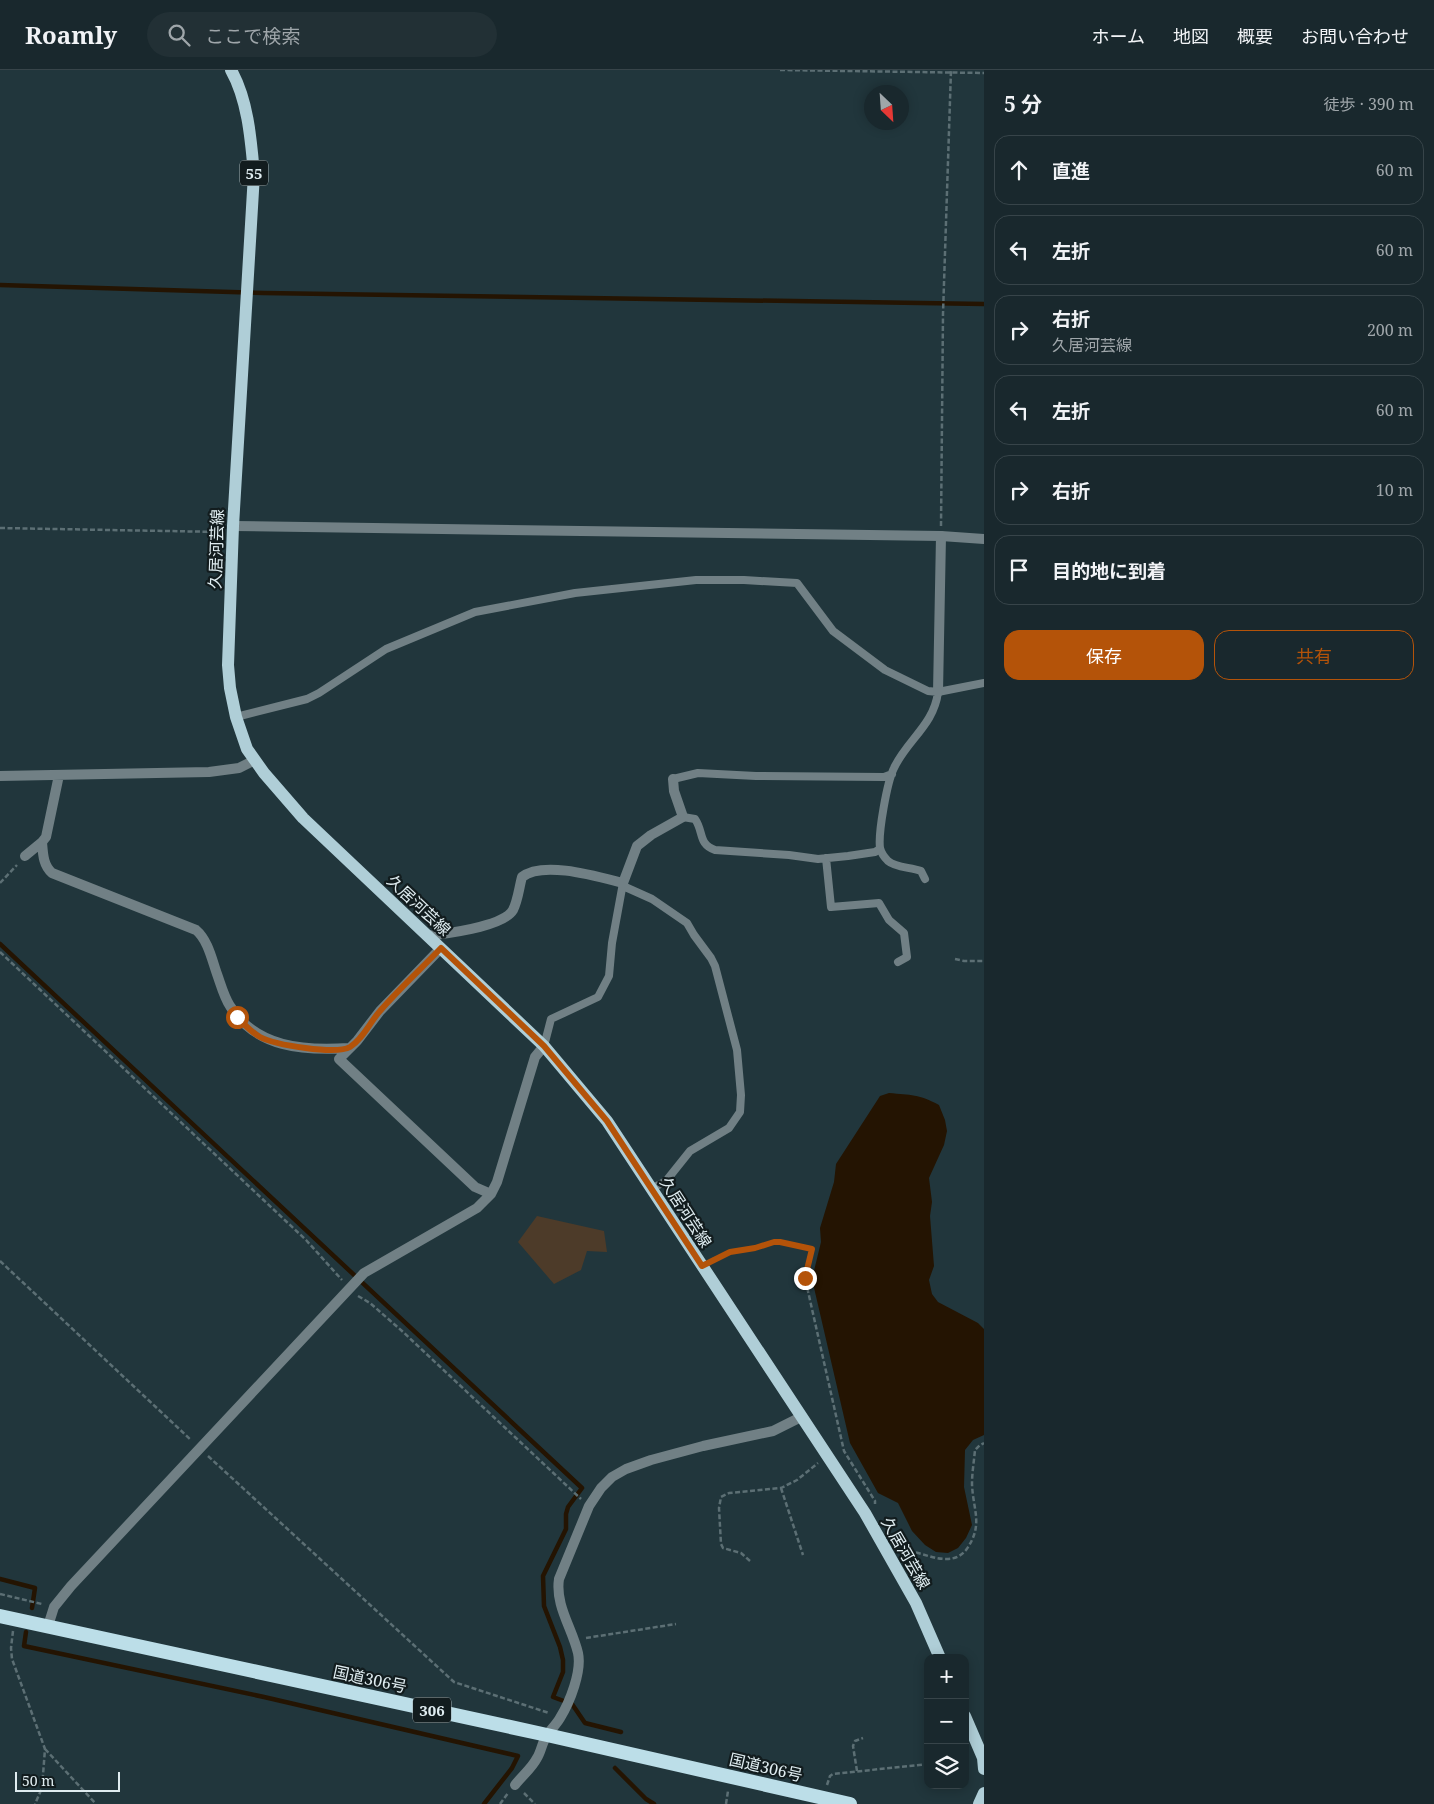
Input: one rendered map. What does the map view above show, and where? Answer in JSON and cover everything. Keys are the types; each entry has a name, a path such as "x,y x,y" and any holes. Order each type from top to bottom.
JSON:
{"highway":[{"name":"国道306号","path":"7,1618 850,1804"}],"main road":[{"name":"久居河芸線","path":"231,70 248,119 254,174 233,529 228,665 230,688 236,717 247,749 264,773 304,818 544,1046 607,1121 865,1513 916,1603 938,1654"},
{"path":"969,1725 983,1758 984,1769"},
{"path":"979,1804 984,1794"}],"street":[{"path":"233,529 941,536 984,539"},
{"path":"938,692 941,536"},
{"path":"0,776 209,772 239,768 255,760"},
{"path":"25,856 46,837 59,775"},
{"path":"428,936 491,924 506,917 512,912 520,893 522,877 533,870 572,871 623,884 637,846 651,835 684,817 674,791 673,779"},
{"path":"42,842 44,858 48,869 52,873 196,930 206,944 230,1007 249,1029 262,1038 299,1047 323,1050 349,1048"},
{"path":"441,948 380,1011 357,1041 339,1059 476,1187 491,1194"},
{"path":"48,1626 54,1607 71,1586 355,1282 477,1208 491,1194 497,1182 535,1057 544,1046"},
{"path":"515,1785 538,1757 541,1746 560,1717 578,1674 579,1665 575,1640 559,1599 559,1579 589,1506 600,1488 612,1477 626,1469 702,1446 773,1431 801,1417"}],"lane":[{"path":"236,717 307,700 386,649 476,612 575,593 696,580 796,583 833,631 885,670 921,689 938,692 984,683"},
{"path":"925,879 921,871 889,862 880,849 884,808 893,769 936,706 938,692"},
{"path":"673,779 698,773 756,776 884,777 892,774"},
{"path":"684,817 695,819 704,844 715,850 826,858 875,852 880,849"},
{"path":"826,858 831,907 879,903 888,920 904,933 907,957 898,962"},
{"path":"544,1046 551,1019 598,997 609,976 612,943 623,884 652,899 687,923 716,966 737,1050 741,1095 740,1112 733,1124 686,1154 666,1181 651,1189"}],"path":[{"path":"780,70 984,73"},
{"path":"941,536 943,292 950,71"},
{"path":"0,528 233,529"},
{"path":"0,883 25,856"},
{"path":"0,952 330,1265 355,1282 370,1303 582,1500"},
{"path":"955,960 984,961"},
{"path":"702,1266 730,1252 755,1248 774,1242 812,1249 805,1278 844,1451 875,1501 875,1507 865,1513"},
{"path":"0,1261 200,1449 454,1682 560,1717"},
{"path":"889,1555 907,1550 948,1560 956,1558 970,1546 978,1532 979,1522 972,1484 975,1450 984,1443"},
{"path":"750,1561 741,1553 723,1548 721,1544 719,1501 721,1497 729,1493 781,1488 797,1480 827,1455"},
{"path":"781,1488 803,1555"},
{"path":"0,1594 42,1604"},
{"path":"7,1618 12,1659 45,1748 96,1804"},
{"path":"575,1640 676,1624"},
{"path":"857,1771 853,1746 855,1741 863,1738"},
{"path":"35,1804 42,1788 45,1748"},
{"path":"824,1798 830,1776 833,1774 924,1764"},
{"path":"515,1785 535,1804"}],"shaded area":[{"path":"889,1093 920,1097 939,1105 947,1131 944,1145 929,1178 932,1202 930,1216 934,1266 929,1280 932,1294 938,1302 978,1323 984,1329 984,1435 973,1440 965,1450 964,1487 972,1525 966,1538 958,1548 948,1553 936,1552 925,1545 912,1531 898,1503 878,1493 850,1443 812,1279 821,1242 820,1228 834,1182 836,1164 880,1096"},
{"path":"537,1216 604,1231 607,1252 587,1251 581,1270 554,1284 518,1242"}],"waterway":[{"path":"0,285 264,293 984,304"},
{"path":"0,944 582,1488 568,1507 566,1529 543,1576 544,1606 563,1660 563,1672 553,1697 572,1704 585,1723 621,1732"},
{"path":"0,1579 35,1588 32,1608"},
{"path":"26,1632 24,1646 264,1697 518,1756 512,1768 484,1804"},
{"path":"615,1768 646,1799 654,1804"}],"route":[{"path":"237,1017 262,1038 299,1047 323,1050 349,1048 357,1041 380,1011 441,948 544,1046 607,1121 702,1266 730,1252 780,1242 812,1249 805,1278"}]}
